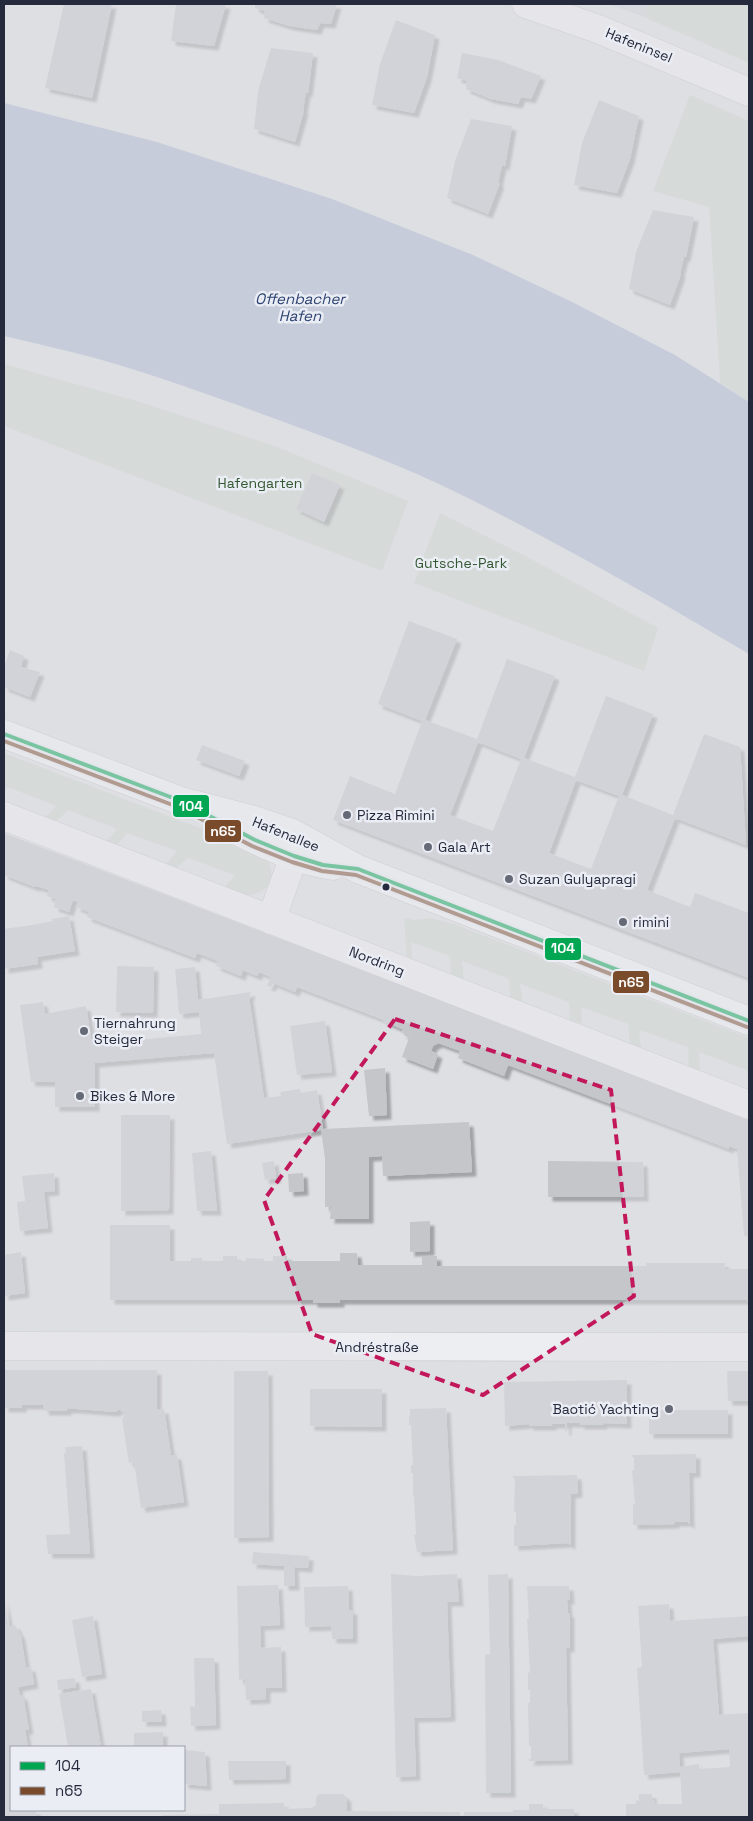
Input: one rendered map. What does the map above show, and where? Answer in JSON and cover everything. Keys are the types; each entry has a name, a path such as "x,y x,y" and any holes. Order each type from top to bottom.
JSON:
{"main road":[{"name":"Hafenallee","path":"4,734 181,801 254,820 292,833 358,869 749,1021"},
{"name":"Hafenallee","path":"181,801 255,840 294,856 323,864 358,869"}],"street":[{"name":"Hafeninsel","path":"526,4 598,29 749,92"},
{"name":"Nordring","path":"4,816 749,1105"},
{"path":"271,920 294,856"},
{"name":"Andréstraße","path":"4,1346 749,1347"}],"highlighted area":[{"path":"395,1019 611,1090 634,1296 483,1395 312,1334 264,1200"}],"shaded area":[{"path":"609,4 648,4 644,17"}],"green space":[{"path":"648,4 749,4 749,63 644,17"},
{"path":"690,95 749,121 749,402 720,383 709,207 653,191"},
{"name":"Hafengarten","path":"4,364 140,402 275,446 408,501 382,571 4,426"},
{"name":"Gutsche-Park","path":"440,513 533,560 658,628 644,671 414,583"},
{"path":"4,753 252,848 264,857 270,865 271,877 268,885 262,891 247,896 224,888 235,875 188,858 175,869 165,865 177,851 127,833 117,845 106,841 117,829 68,810 56,822 45,818 56,806 8,787 4,791"},
{"path":"404,918 414,920 431,918 457,925 749,1038 749,1087 747,1070 699,1052 700,1071 689,1066 688,1047 639,1030 641,1049 630,1044 628,1024 581,1007 582,1024 570,1020 569,1002 520,984 523,1002 510,998 509,979 462,961 464,979 451,974 450,956 411,942 412,960 407,959"}],"water":[{"name":"Offenbacher Hafen","path":"4,103 157,142 332,199 473,255 572,302 675,355 749,402 749,654 558,545 481,504 397,466 158,377 95,358 4,336"}],"building":[{"path":"64,4 112,4 92,98 45,88"},
{"path":"176,4 226,4 214,46 171,41"},
{"path":"255,4 337,4 331,24 320,23 317,30 290,26 264,18 265,11 255,8"},
{"path":"396,20 435,35 427,77 414,113 372,105 380,64"},
{"path":"271,48 313,53 308,93 306,92 304,110 295,142 254,129 258,91"},
{"path":"462,53 498,60 541,76 531,99 521,97 518,104 491,99 466,89 467,81 457,78"},
{"path":"599,100 639,116 630,159 617,193 574,185 582,143"},
{"path":"471,119 512,126 505,166 502,165 498,183 500,183 488,214 447,198 455,161"},
{"path":"653,210 694,217 686,257 684,257 681,274 670,305 629,289 636,252"},
{"path":"312,473 340,485 324,522 296,509"},
{"path":"409,621 457,639 425,720 477,739 507,659 555,676 524,758 575,777 606,696 653,714 622,795 673,815 704,734 740,747 746,845 675,818 647,890 690,907 695,893 749,913 749,978 333,820 350,776 395,794 422,721 378,704","holes":["478,742 521,759 493,831 450,815","576,780 619,796 591,869 549,853"]},
{"path":"10,650 24,656 21,667 40,672 30,697 4,687 4,667"},
{"path":"202,745 245,761 239,776 196,760"},
{"path":"4,833 749,1118 749,1236 744,1236 737,1149 729,1146 729,1149 508,1065 504,1076 458,1058 460,1051 438,1043 433,1046 431,1051 438,1054 433,1069 402,1057 409,1038 404,1035 402,1029 384,1020 297,987 295,992 273,983 271,987 267,986 271,977 259,972 257,976 243,970 241,976 216,966 218,961 197,953 195,958 87,917 89,912 76,907 78,902 73,900 69,912 54,907 56,899 47,896 49,890 35,887 4,875"},
{"path":"69,916 75,951 37,957 38,964 4,969 4,929 53,921 52,919"},
{"path":"117,966 154,967 153,1013 116,1012"},
{"path":"195,967 198,1000 251,992 249,997 264,1098 281,1096 280,1092 300,1089 301,1093 317,1090 323,1129 469,1122 472,1172 383,1176 382,1156 369,1157 369,1219 330,1219 331,1207 325,1207 325,1159 321,1130 227,1144 214,1053 95,1063 95,1107 55,1107 55,1082 31,1082 20,1005 43,1002 45,1014 86,1006 92,1044 201,1034 199,1012 179,1014 175,969"},
{"path":"325,1021 332,1072 297,1075 290,1026"},
{"path":"385,1068 387,1115 369,1116 364,1070"},
{"path":"121,1115 170,1115 169,1210 121,1211"},
{"path":"211,1151 217,1211 197,1211 192,1153"},
{"path":"274,1161 276,1178 265,1180 262,1163"},
{"path":"548,1161 643,1162 644,1197 548,1197"},
{"path":"54,1173 55,1191 44,1192 48,1228 20,1231 17,1202 25,1201 22,1176"},
{"path":"303,1173 304,1191 289,1192 288,1174"},
{"path":"430,1221 430,1251 410,1252 410,1222"},
{"path":"110,1225 170,1225 170,1261 191,1261 191,1258 202,1258 202,1261 223,1261 223,1256 237,1256 237,1261 246,1261 246,1258 273,1261 273,1256 287,1256 287,1261 340,1261 340,1253 357,1253 358,1265 422,1265 422,1256 437,1256 437,1266 646,1266 646,1263 725,1263 724,1269 749,1269 749,1302 747,1300 340,1300 340,1303 313,1303 313,1300 110,1300"},
{"path":"21,1252 25,1293 4,1296 4,1255"},
{"path":"4,1370 157,1370 157,1410 164,1409 171,1455 177,1455 184,1502 141,1508 134,1462 129,1463 122,1419 126,1414 118,1409 116,1412 77,1409 45,1411 43,1405 22,1405 22,1408 4,1408"},
{"path":"234,1371 268,1371 269,1537 234,1538"},
{"path":"727,1371 749,1371 749,1401 728,1401"},
{"path":"627,1380 627,1424 603,1423 603,1425 580,1425 580,1423 567,1423 567,1431 565,1431 565,1424 552,1424 552,1426 529,1426 529,1424 505,1426 504,1382"},
{"path":"310,1389 382,1389 382,1427 310,1426"},
{"path":"446,1408 453,1550 417,1552 414,1535 416,1535 413,1473 411,1473 411,1465 413,1465 411,1425 409,1425 410,1409"},
{"path":"649,1410 728,1410 728,1434 649,1434"},
{"path":"82,1446 90,1554 48,1554 46,1535 70,1534 65,1447"},
{"path":"696,1454 696,1473 689,1473 690,1524 688,1522 675,1522 675,1524 633,1525 633,1504 635,1504 632,1470 634,1470 634,1457 632,1455"},
{"path":"577,1475 578,1493 571,1494 571,1545 569,1543 514,1546 516,1512 514,1512 515,1479 513,1476"},
{"path":"253,1552 309,1556 308,1568 294,1567 295,1586 284,1586 284,1566 252,1564"},
{"path":"391,1574 417,1576 457,1574 459,1602 447,1602 451,1717 414,1718 416,1776 396,1777"},
{"path":"508,1574 511,1793 486,1793 485,1655 490,1654 488,1575"},
{"path":"278,1585 280,1625 260,1626 261,1648 281,1647 282,1688 266,1688 266,1699 246,1700 245,1679 239,1680 237,1586"},
{"path":"348,1586 349,1610 353,1610 353,1639 332,1639 331,1626 305,1627 304,1587"},
{"path":"527,1586 569,1586 570,1600 567,1600 568,1613 570,1613 570,1648 566,1648 568,1760 529,1761 531,1759 531,1746 529,1746 528,1703 530,1703 530,1690 528,1690 528,1673 530,1672"},
{"path":"4,1599 9,1627 15,1625 21,1636 26,1668 31,1667 34,1684 18,1687 20,1696 23,1695 29,1730 25,1730 28,1746 10,1746 10,1811 36,1811 37,1817 4,1817"},
{"path":"669,1604 670,1621 749,1616 749,1636 713,1639 719,1715 749,1713 749,1817 626,1817 626,1804 636,1804 636,1800 639,1801 639,1794 652,1794 652,1800 655,1801 655,1804 682,1804 680,1772 644,1775 637,1668 642,1667 638,1606","holes":["729,1749 730,1767 699,1769 699,1764 680,1767 679,1753"]},
{"path":"93,1616 102,1674 82,1677 72,1620"},
{"path":"194,1658 214,1658 216,1725 191,1726 190,1706 195,1707"},
{"path":"75,1678 76,1687 58,1690 57,1680"},
{"path":"91,1689 101,1746 68,1746 59,1694"},
{"path":"161,1710 162,1722 142,1722 142,1711"},
{"path":"163,1732 163,1746 134,1746 134,1733"},
{"path":"185,1750 205,1752 207,1786 185,1784"},
{"path":"228,1761 286,1761 286,1779 229,1780"},
{"path":"319,1794 343,1794 347,1798 347,1811 460,1812 460,1817 163,1817 163,1815 219,1814 219,1804 284,1803 284,1809 312,1808 316,1805 316,1798"},
{"path":"529,1804 543,1804 543,1809 574,1809 574,1817 464,1817 464,1812 513,1812 513,1810 529,1810"}],"transit line":[{"name":"104","path":"4,734 181,801 255,840 294,856 323,865 358,869 749,1021"},
{"name":"n65","path":"4,741 178,807 252,846 292,862 322,871 356,875 747,1027"}],"place":[{"name":"Pizza Rimini","path":"347,815"},
{"name":"Gala Art","path":"428,847"},
{"name":"Suzan Gulyapragi","path":"509,879"},
{"name":"rimini","path":"623,922"},
{"name":"Tiernahrung Steiger","path":"84,1031"},
{"name":"Bikes & More","path":"80,1096"},
{"name":"Baotić Yachting","path":"669,1409"}]}
